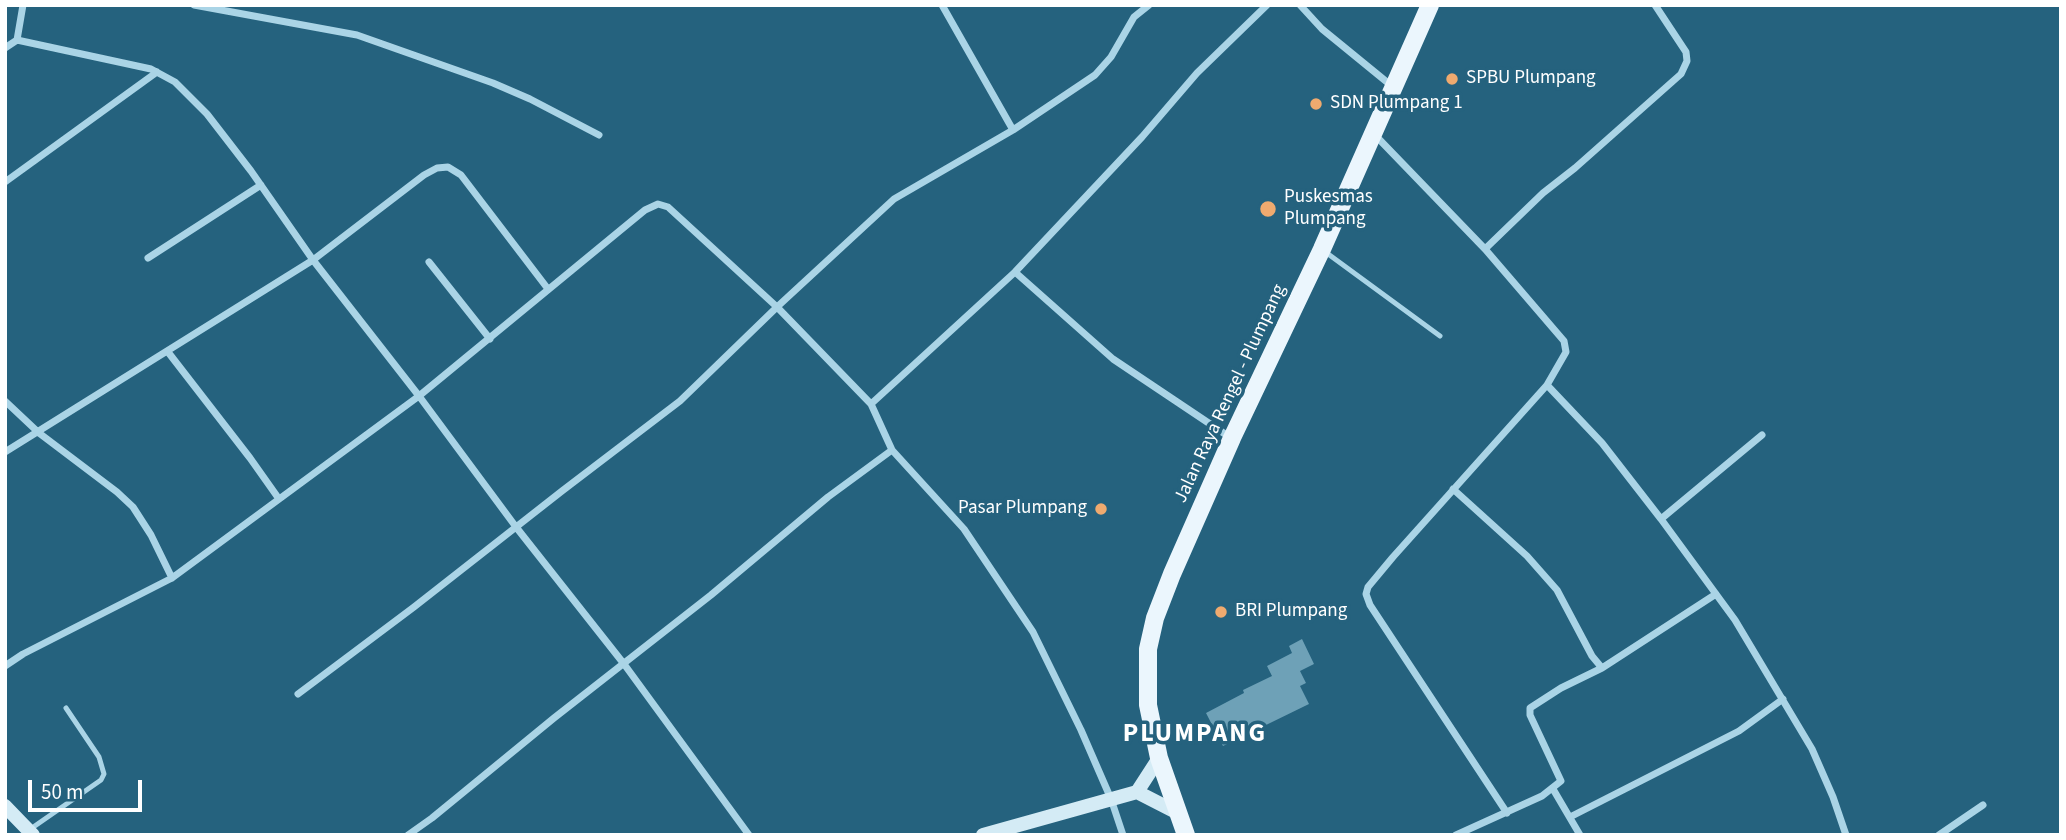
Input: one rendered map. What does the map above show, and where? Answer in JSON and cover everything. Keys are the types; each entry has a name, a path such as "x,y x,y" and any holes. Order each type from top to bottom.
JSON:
{"main road":[{"name":"Jalan Raya Rengel - Plumpang","path":"1186,835 1159,758 1148,705 1147,674 1156,618 1172,574 1232,438 1322,249 1430,5"}],"street":[{"path":"17,40 23,5"},
{"path":"194,5 357,35 493,83 599,135"},
{"path":"942,5 1013,130"},
{"path":"298,694 680,401 894,198 1013,130 1095,75 1111,57 1135,17 1149,5"},
{"path":"871,404 1015,272 1142,137 1197,73 1267,5"},
{"path":"1300,5 1322,29 1393,87"},
{"path":"1485,249 1543,193 1681,74 1687,61 1686,52 1655,5"},
{"path":"5,48 17,40 157,72 175,82 207,114 313,260 624,664 749,835"},
{"path":"7,178 157,72"},
{"path":"1373,133 1485,249 1564,341 1566,352 1547,385 1368,587 1366,594 1507,813"},
{"path":"5,452 313,260 424,175 437,168 448,167 461,174 548,289"},
{"path":"148,258 261,185"},
{"path":"5,666 23,654 172,578 419,396 645,210 658,204 668,207 777,307 871,404 892,450 964,529 1033,632 1081,730 1111,799 1123,835"},
{"path":"429,262 490,339"},
{"path":"1015,272 1113,359 1232,438"},
{"path":"168,352 279,499"},
{"path":"1547,385 1602,443 1735,620 1812,749 1846,835"},
{"path":"5,401 38,433 133,507 151,535 172,578"},
{"path":"1661,519 1762,435"},
{"path":"408,835 624,664 828,497 892,450"},
{"path":"1453,489 1527,556 1557,590 1592,656 1602,668"},
{"path":"1456,835 1553,789 1561,779 1530,708 1561,688 1602,668 1716,594"},
{"path":"1570,817 1739,731 1783,699"},
{"path":"983,835 1137,792 1159,758"},
{"path":"1553,789 1580,835"},
{"path":"1137,792 1178,813"},
{"path":"1939,835 1983,805"},
{"path":"5,806 31,832"}],"lane":[{"path":"1322,249 1440,336"},
{"path":"31,832 104,775 99,757 66,708"}],"building":[{"path":"1302,639 1314,664 1300,671 1306,683 1300,686 1309,704 1223,746 1206,713 1272,676 1267,666 1292,653 1289,646"}],"place":[{"name":"SPBU Plumpang","path":"1452,79"},
{"name":"SDN Plumpang 1","path":"1316,104"},
{"name":"Puskesmas Plumpang","path":"1268,209"},
{"name":"Pasar Plumpang","path":"1101,509"},
{"name":"BRI Plumpang","path":"1221,612"}],"district":[{"name":"PLUMPANG","path":"1195,735"}]}
